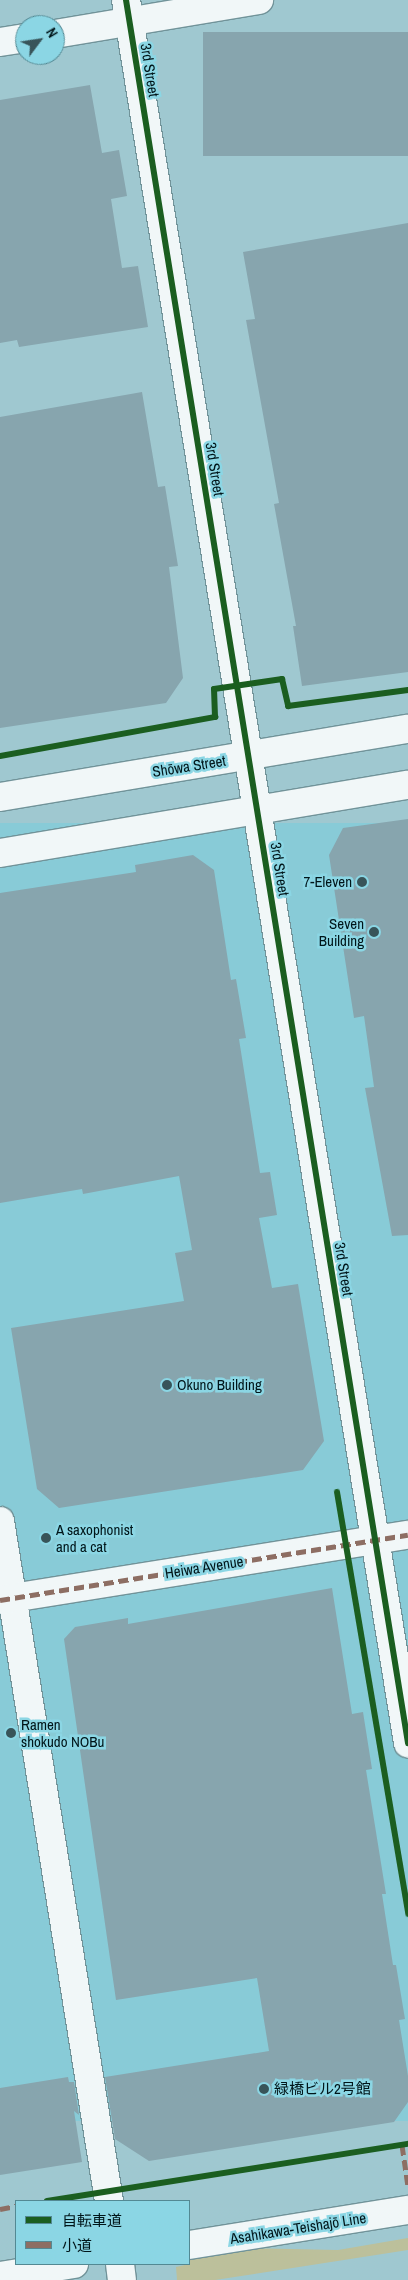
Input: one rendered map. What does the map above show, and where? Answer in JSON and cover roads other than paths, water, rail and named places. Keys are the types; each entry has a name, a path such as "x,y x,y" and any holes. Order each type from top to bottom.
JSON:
{"street":[{"path":"65,31 128,11 259,0"},
{"name":"3rd Street","path":"128,11 408,1743"},
{"path":"0,42 15,40"},
{"name":"Shōwa Street","path":"0,797 408,729"},
{"path":"0,853 408,785"},
{"path":"0,1522 6,1599 109,2200"},
{"name":"Heiwa Avenue","path":"6,1599 408,1534"},
{"name":"Asahikawa-Teishajō Line","path":"190,2245 408,2210"},
{"path":"0,2276 68,2265"},
{"path":"120,2265 122,2280"}],"place":[{"name":"7-Eleven","path":"362,882"},
{"name":"Seven Building","path":"374,932"},
{"name":"Okuno Building","path":"167,1385"},
{"name":"A saxophonist and a cat","path":"46,1538"},
{"name":"Ramen shokudo NOBu","path":"11,1733"},
{"name":"緑橋ビル2号館","path":"264,2089"}]}
